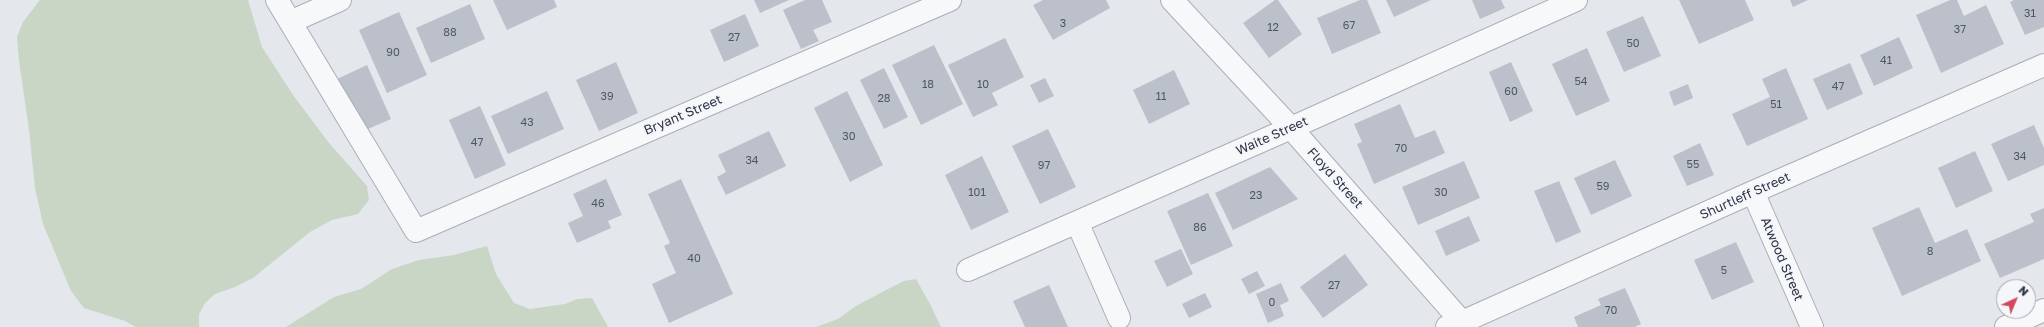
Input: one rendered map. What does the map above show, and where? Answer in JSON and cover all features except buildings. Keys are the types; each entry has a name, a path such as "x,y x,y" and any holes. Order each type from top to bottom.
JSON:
{"street":[{"path":"277,0 290,22 340,0"},
{"name":"Bryant Street","path":"290,22 416,231 950,0"},
{"name":"Floyd Street","path":"1172,0 1291,128 1454,324"},
{"name":"Waite Street","path":"968,270 1291,128 1576,0"},
{"name":"Shurtleff Street","path":"1454,324 2044,65"},
{"name":"Atwood Street","path":"1753,192 1812,327"},
{"path":"1077,222 1119,318"},
{"path":"2006,327 2044,310"}],"green space":[{"path":"40,0 248,0 262,47 293,95 329,143 367,186 369,200 358,214 332,220 310,232 253,278 235,287 215,294 205,303 199,314 199,327 136,327 125,321 84,308 71,291 43,224 35,188 17,37 23,22"},
{"path":"487,246 496,274 514,303 530,309 565,304 577,299 592,298 608,327 286,327 334,297 361,289 392,269 419,260 454,255"},
{"path":"916,279 941,327 816,327 838,319 856,306 904,281"}]}
